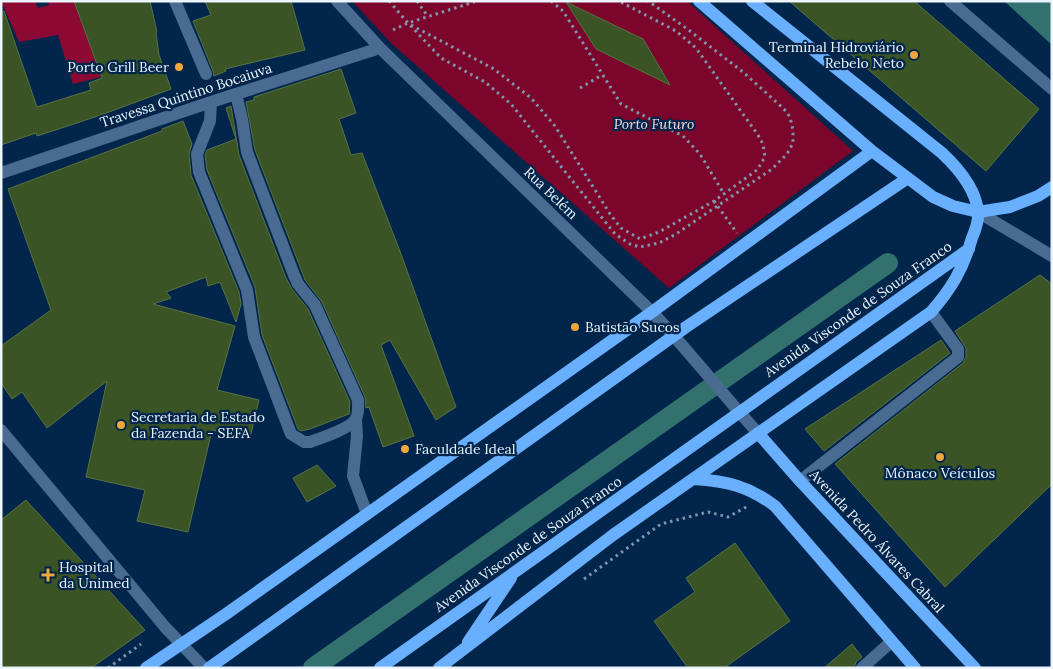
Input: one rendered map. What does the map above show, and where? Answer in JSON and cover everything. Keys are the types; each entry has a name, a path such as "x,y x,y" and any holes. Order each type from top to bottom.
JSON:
{"main road":[{"path":"699,1 872,151 933,197 953,206 978,212 1010,207 1038,196 1052,186"},
{"path":"752,1 955,165 967,183 978,212 969,249"},
{"path":"146,668 652,312 872,151"},
{"path":"209,668 674,335 908,178"},
{"name":"Avenida Visconde de Souza Franco","path":"439,668 613,535 931,312 948,293 960,274 969,249"},
{"name":"Avenida Visconde de Souza Franco","path":"380,668 969,249"},
{"name":"Avenida Pedro Álvares Cabral","path":"758,433 800,481 975,668"},
{"path":"694,479 733,484 748,489 775,506 915,668"},
{"path":"460,652 517,570"}],"street":[{"path":"175,1 206,74"},
{"name":"Rua Belém","path":"337,1 380,48 652,312 758,433"},
{"path":"950,1 1052,89"},
{"name":"Travessa Quintino Bocaiuva","path":"1,173 210,102 380,48"},
{"path":"236,94 247,152 294,275 298,284 315,305 358,400 357,436 352,476 367,514"},
{"path":"210,102 210,121 197,154 199,172 247,290 254,337 291,434 304,442 310,442 350,425 356,419"},
{"path":"978,212 1052,256"},
{"path":"800,481 958,357 958,349 931,312"},
{"path":"1,430 165,627 204,668"},
{"path":"862,668 891,642"}],"path":[{"path":"389,1 441,58 485,82 511,104 615,234 630,244 640,247 659,243 718,206 772,169 787,154 793,143 793,130 790,118 784,109 743,72 648,1"},
{"path":"417,1 428,17"},
{"path":"393,30 408,23 477,1"},
{"path":"551,1 563,11 621,104 683,136 700,154 724,194"},
{"path":"408,23 494,69 531,98 555,126 610,214 627,233 640,238 659,232 714,201 757,170 765,157 763,144 758,135 696,48 676,31 619,1"},
{"path":"580,88 602,75"},
{"path":"714,201 745,244"},
{"path":"581,582 661,524 708,512 728,517 763,497"},
{"path":"108,668 141,644"}],"green space":[{"name":"Porto Futuro","path":"352,1 687,1 853,151 669,288 392,44"}],"shaded area":[{"path":"1,1 35,1 38,8 49,5 48,1 74,1 101,77 73,84 58,35 19,42"},
{"path":"1004,1 1052,1 1052,45"}],"building":[{"path":"74,1 150,1 157,32 159,55 171,89 101,115 37,136 36,133 1,145 1,11 4,11 37,107 91,90 89,83 102,78"},
{"path":"205,1 291,1 305,50 225,69 226,71 214,76 193,21 211,15"},
{"name":"Terminal Hidroviário Rebelo Neto","path":"789,1 914,1 1039,109 986,171"},
{"path":"566,2 643,39 670,85 596,49"},
{"path":"341,69 356,113 339,119 351,155 362,153 401,254 456,407 436,420 390,340 381,345 414,436 383,447 369,407 366,408 365,397 322,302 305,280 255,150 246,102 254,100 254,97"},
{"path":"231,106 239,155 286,278 308,309 350,402 349,414 310,429 301,431 298,429 262,335 255,287 207,170 205,155 207,150 236,139 226,108"},
{"path":"183,121 192,144 189,154 191,175 239,292 241,304 236,322 220,282 208,286 206,277 166,292 171,298 153,304 235,326 217,390 259,400 250,438 212,430 188,532 137,521 145,490 86,477 107,381 47,428 22,392 12,399 1,383 1,346 51,310 8,189 162,131 162,129"},
{"name":"Mônaco Veículos","path":"1040,275 1052,284 1052,484 945,587 835,464 963,363 966,357 966,348 955,331"},
{"path":"941,340 950,353 824,451 805,429"},
{"path":"317,465 336,486 307,502 293,478"},
{"name":"Hospital da Unimed","path":"26,500 145,630 91,668 1,668 1,520"},
{"path":"735,543 790,621 724,668 688,668 654,621 695,592 686,578"},
{"path":"852,644 862,657 856,662 854,668 824,668"}],"waterway":[{"path":"313,668 888,263"}],"place":[{"name":"Terminal Hidroviário Rebelo Neto","path":"914,55"},
{"name":"Porto Grill Beer","path":"179,67"},
{"name":"Batistão Sucos","path":"575,327"},
{"name":"Secretaria de Estado da Fazenda - SEFA","path":"121,425"},
{"name":"Faculdade Ideal","path":"405,449"},
{"name":"Mônaco Veículos","path":"940,457"},
{"name":"Hospital da Unimed","path":"48,575"}]}
